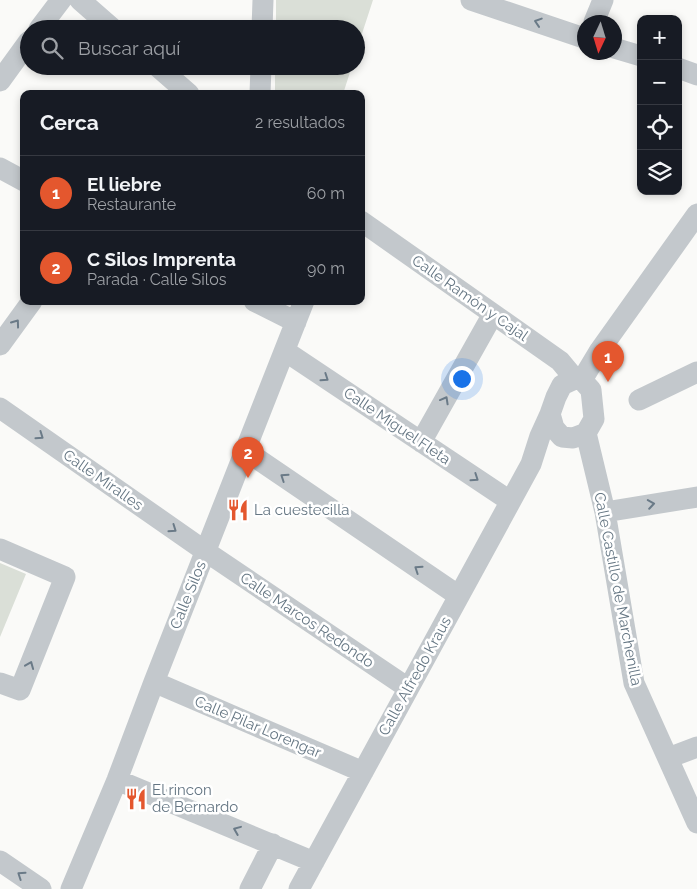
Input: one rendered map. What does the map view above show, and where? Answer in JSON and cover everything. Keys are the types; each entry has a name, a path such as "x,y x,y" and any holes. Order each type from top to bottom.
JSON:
{"street":[{"path":"46,20 62,0"},
{"path":"80,0 103,20"},
{"path":"262,20 263,0"},
{"path":"471,0 577,36"},
{"path":"597,15 603,0"},
{"path":"0,82 7,55 20,47"},
{"path":"622,50 637,55"},
{"path":"682,69 697,75"},
{"path":"166,75 182,90"},
{"path":"260,90 261,75"},
{"path":"0,168 20,179"},
{"path":"531,464 540,436 562,385 579,380 697,214"},
{"name":"Calle Ramón y Cajal","path":"365,224 560,361 579,380"},
{"path":"0,345 29,305"},
{"path":"262,305 296,322"},
{"name":"Calle Silos","path":"71,889 118,780 154,682 302,305"},
{"path":"421,442 493,314"},
{"name":"Calle Miguel Fleta","path":"284,350 510,501"},
{"path":"639,400 697,372"},
{"path":"531,464 562,437 572,438 586,433 594,419 591,390 579,380"},
{"name":"Calle Miralles","path":"0,408 205,551"},
{"path":"550,414 554,428 562,437"},
{"name":"Calle Castillo de Marchenilla","path":"586,433 605,512 634,683 697,823"},
{"path":"246,451 459,596"},
{"name":"Calle Alfredo Kraus","path":"299,889 531,464"},
{"path":"605,512 697,497"},
{"path":"0,549 65,577 20,690 0,683"},
{"name":"Calle Marcos Redondo","path":"205,551 408,688"},
{"name":"Calle Pilar Lorengar","path":"154,682 363,772"},
{"path":"668,758 697,747"},
{"path":"118,780 314,862"},
{"path":"250,889 273,844"},
{"path":"0,861 42,889"}],"shaded area":[{"path":"276,0 373,0 365,24 365,20 276,20"},
{"path":"275,75 349,75 344,90 275,90"},
{"path":"0,563 26,574 0,637"}],"place":[{"name":"El liebre","path":"608,382"},
{"name":"C Silos Imprenta","path":"248,478"},
{"name":"La cuestecilla","path":"238,510"},
{"name":"El rincon de Bernardo","path":"136,799"}]}
